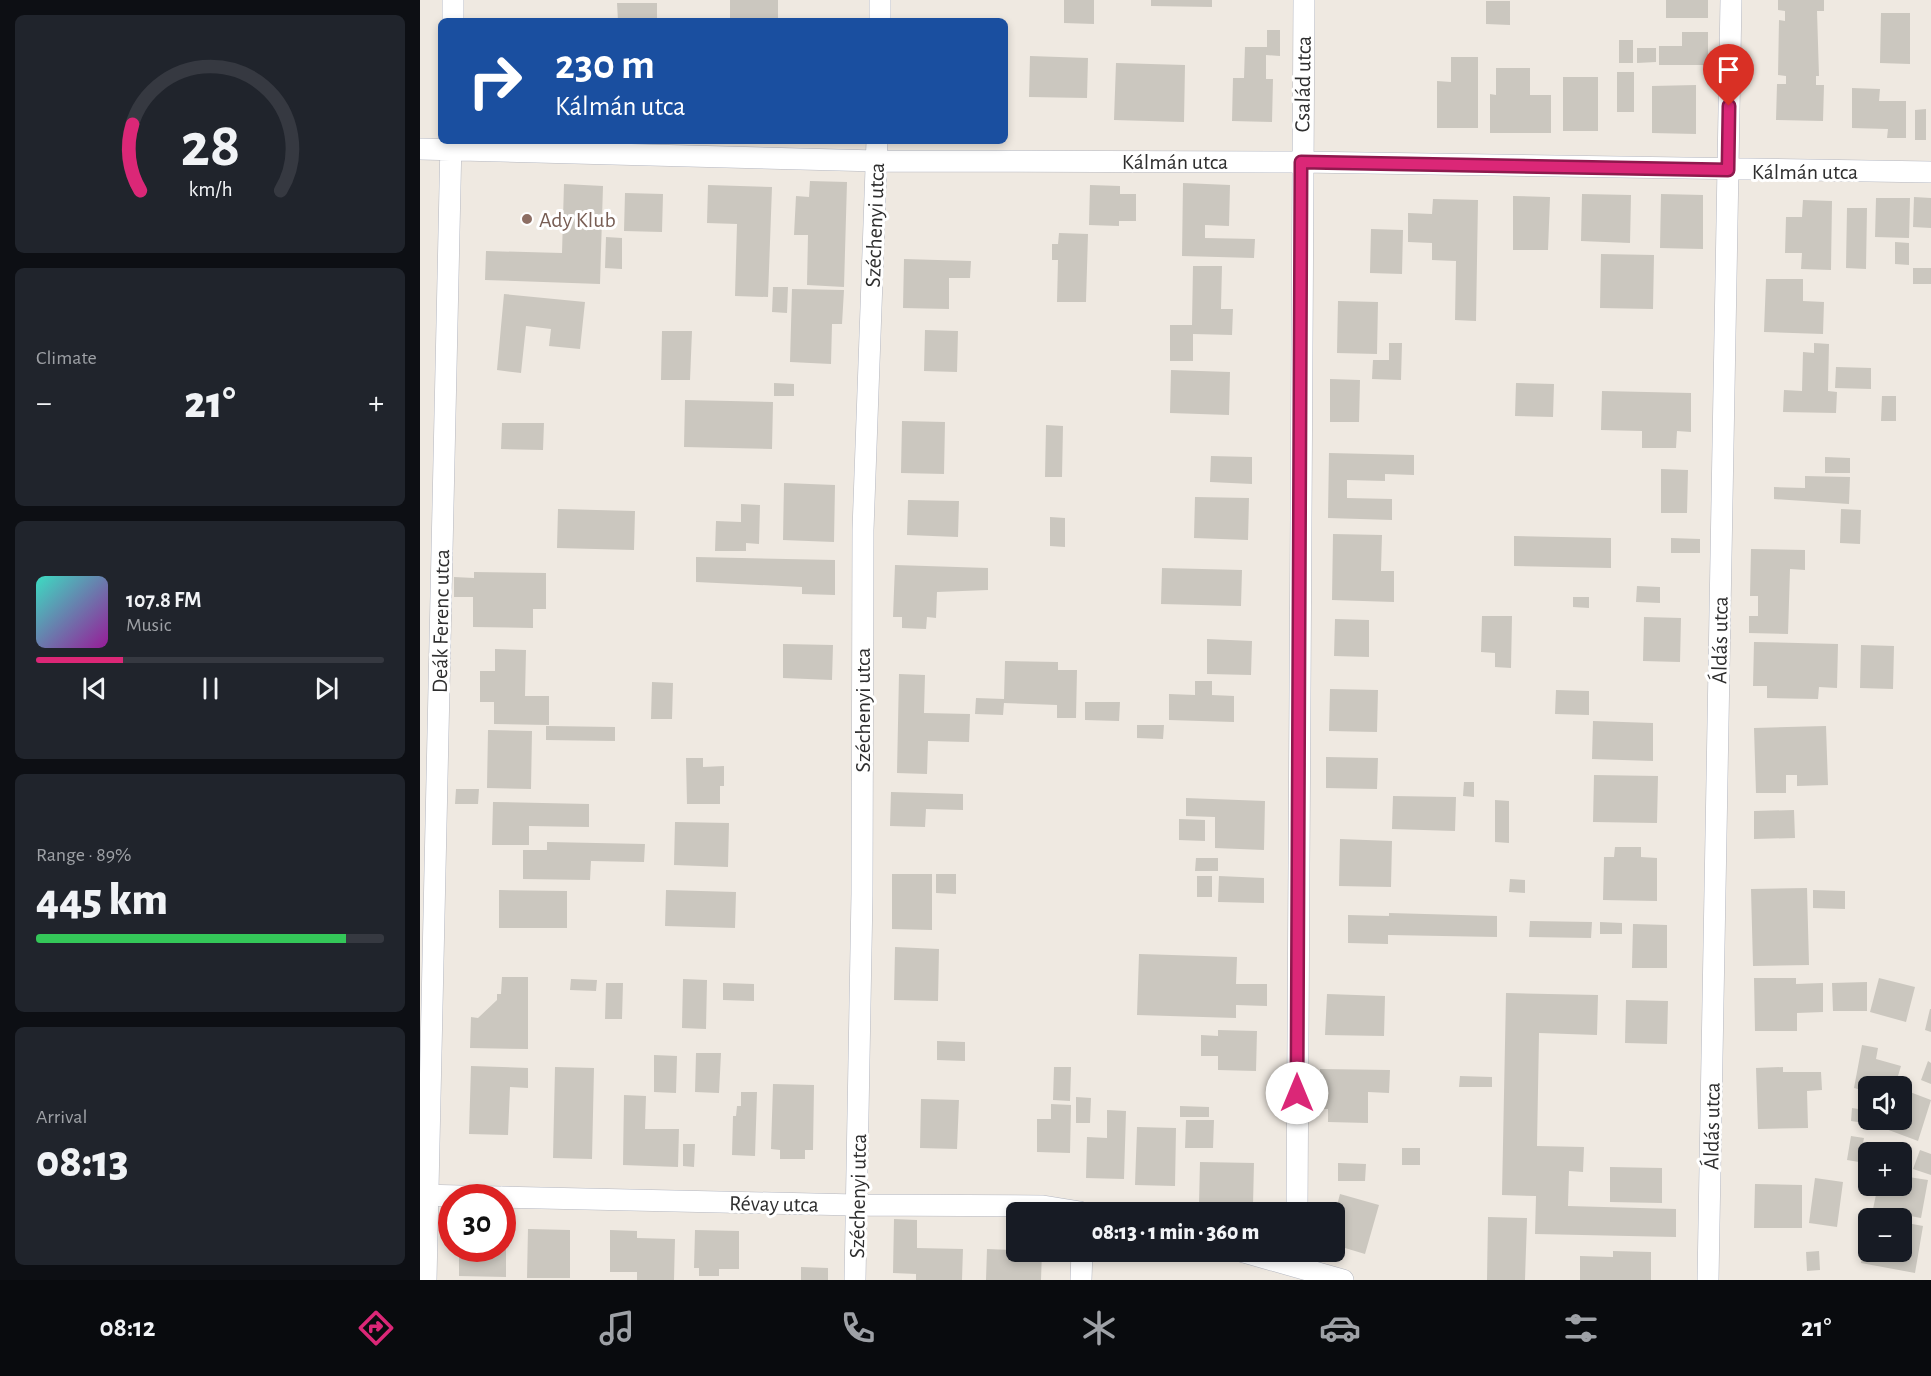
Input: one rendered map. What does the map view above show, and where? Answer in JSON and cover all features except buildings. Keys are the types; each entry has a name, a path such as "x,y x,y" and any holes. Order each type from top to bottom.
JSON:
{"street":[{"path":"453,0 453,18"},
{"path":"880,0 880,18"},
{"name":"Család utca","path":"1297,1202 1301,162 1304,0"},
{"name":"Áldás utca","path":"1708,1280 1731,0"},
{"name":"Kálmán utca","path":"420,149 451,145 877,151 1301,162 1931,172"},
{"name":"Deák Ferenc utca","path":"426,1280 424,1195 451,145"},
{"name":"Széchenyi utca","path":"855,1280 862,894 863,530 877,151"},
{"name":"Révay utca","path":"516,1197 1006,1206"},
{"path":"1081,1280 1082,1262"},
{"path":"1303,1262 1343,1280"}],"place":[{"name":"Ady Klub","path":"527,219"}],"route":[{"path":"1297,1093 1301,162 1728,170 1729,106"}]}
